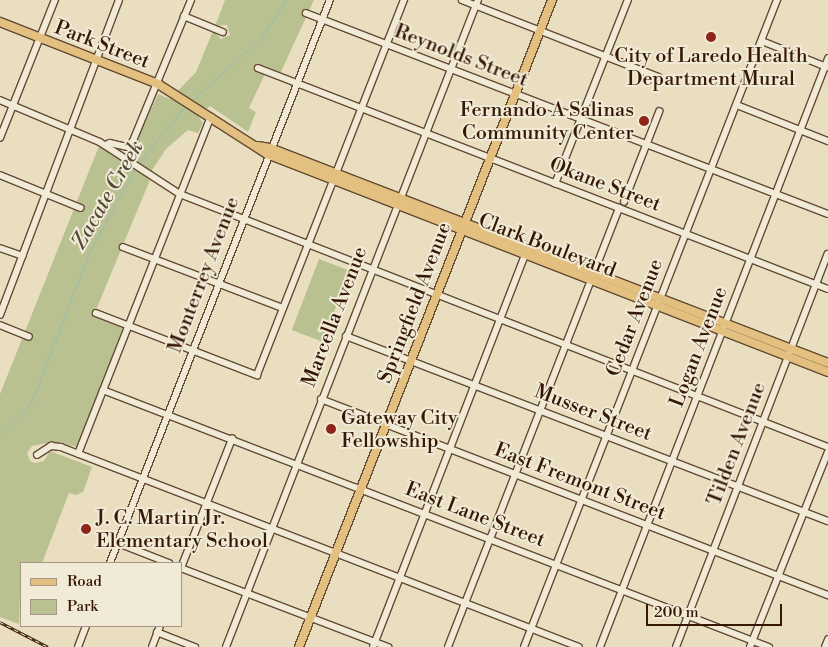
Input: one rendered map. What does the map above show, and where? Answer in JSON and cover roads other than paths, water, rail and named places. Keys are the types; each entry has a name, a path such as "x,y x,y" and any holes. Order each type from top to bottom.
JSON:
{"main road":[{"name":"Springfield Avenue","path":"299,647 462,226 552,0"},
{"name":"Park Street","path":"0,22 158,84 190,102"},
{"name":"Clark Boulevard","path":"190,102 256,146 790,352 828,363"},
{"name":"Clark Boulevard","path":"790,352 828,372"}],"street":[{"path":"0,138 54,0"},
{"path":"0,315 72,129 119,0"},
{"path":"106,145 110,143 130,145 158,84 191,0"},
{"name":"Monterrey Avenue","path":"110,562 269,151 330,0"},
{"path":"96,313 257,375 404,0"},
{"path":"462,0 477,3 658,76"},
{"path":"556,184 628,0"},
{"name":"Cedar Avenue","path":"524,647 777,0"},
{"name":"Marcella Avenue","path":"226,647 371,270 477,3"},
{"name":"Reynolds Street","path":"306,13 828,214"},
{"path":"184,16 223,32"},
{"path":"762,41 827,66"},
{"name":"Logan Avenue","path":"600,647 800,130 827,66 828,59"},
{"name":"Okane Street","path":"258,68 828,289"},
{"path":"0,100 106,145 180,194 435,296 828,447"},
{"path":"737,105 828,141"},
{"path":"624,202 659,112"},
{"path":"78,454 209,115"},
{"path":"0,175 81,208"},
{"path":"448,647 619,208"},
{"path":"123,247 283,308"},
{"path":"0,248 23,256"},
{"path":"374,645 527,251"},
{"name":"Tilden Avenue","path":"676,647 828,254"},
{"path":"0,325 29,337"},
{"name":"Musser Street","path":"346,336 828,521"},
{"name":"East Lane Street","path":"103,390 770,647"},
{"name":"East Fremont Street","path":"321,399 828,595"},
{"path":"182,566 232,439"},
{"path":"36,455 56,446 579,647"},
{"path":"750,647 828,452"},
{"path":"118,543 167,562"},
{"path":"182,568 374,645 388,647"},
{"path":"78,647 86,627"},
{"path":"152,647 157,628 195,647"},
{"path":"825,647 828,640"}],"waterway":[{"name":"Zacate Creek","path":"190,102 262,37 286,0"},
{"name":"Zacate Creek","path":"137,165 185,106"},
{"name":"Zacate Creek","path":"0,434 31,403 89,253 135,168"}],"railway":[{"path":"0,622 48,647"}],"place":[{"name":"City of Laredo Health Department Mural","path":"711,37"},
{"name":"Fernando A Salinas Community Center","path":"644,121"},
{"name":"Gateway City Fellowship","path":"331,429"},
{"name":"J. C. Martin Jr. Elementary School","path":"86,529"}]}
